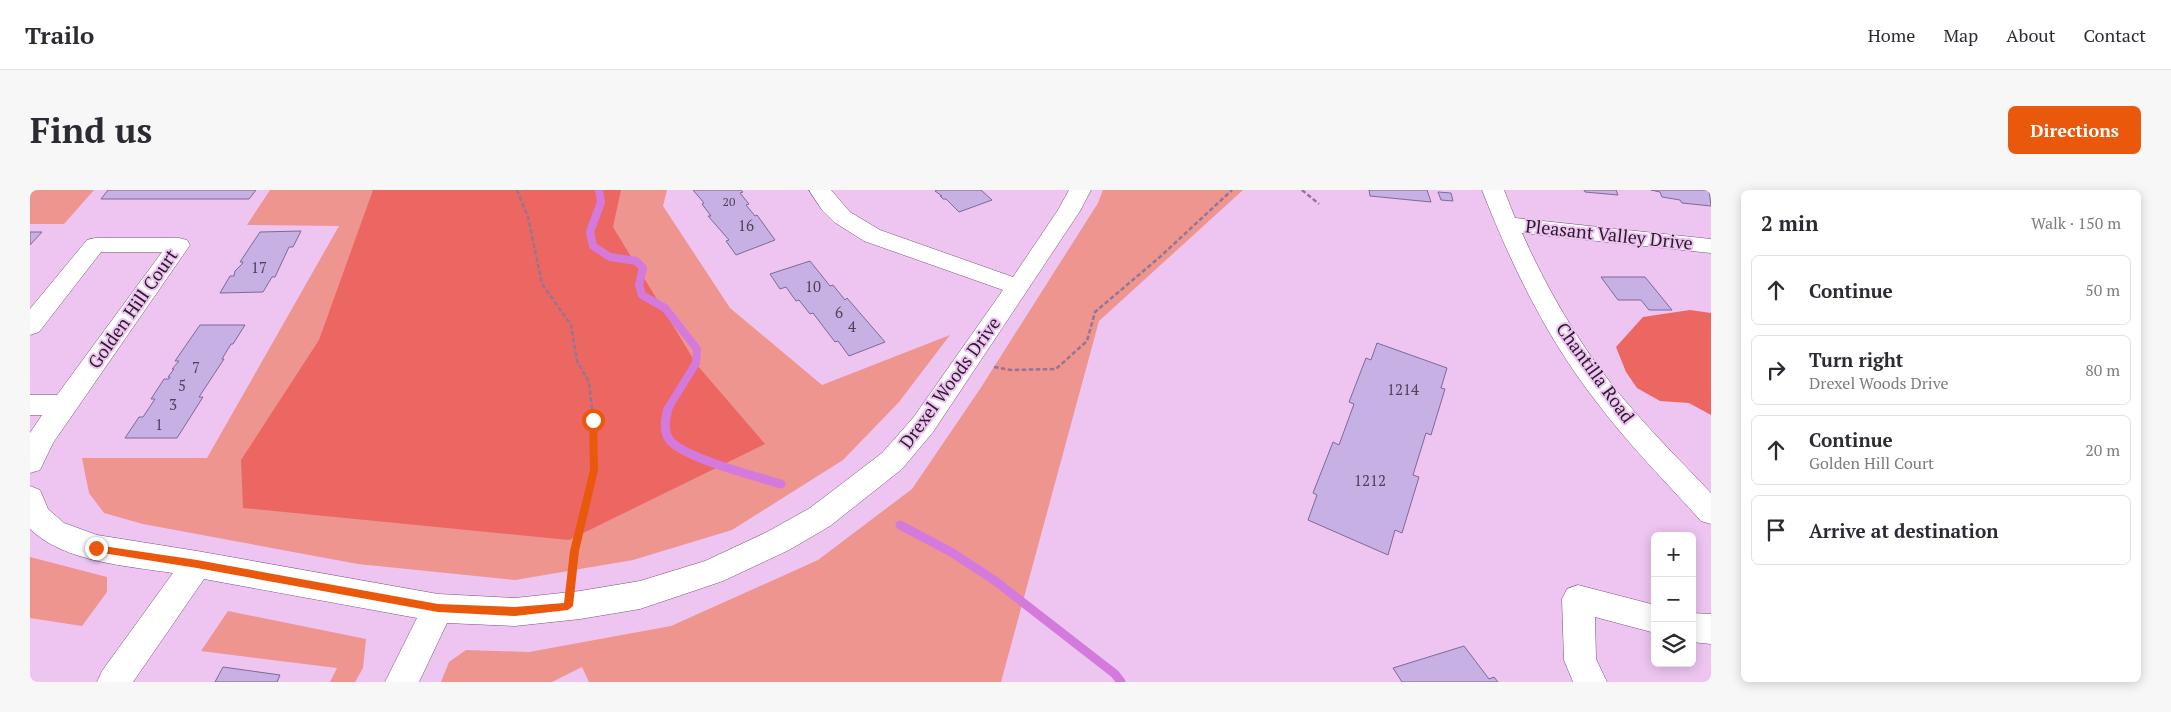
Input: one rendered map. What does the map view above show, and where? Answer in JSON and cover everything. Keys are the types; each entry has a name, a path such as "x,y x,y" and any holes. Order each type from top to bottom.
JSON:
{"street":[{"path":"820,190 826,202 859,229 887,242 1018,287"},
{"name":"Drexel Woods Drive","path":"197,564 438,608 515,612 640,595 712,572 778,541 820,517 892,461 923,425 967,362 1068,211 1080,190"},
{"name":"Chantilla Road","path":"1493,190 1506,224 1569,344 1598,384 1645,441 1711,512"},
{"name":"Pleasant Valley Drive","path":"1506,224 1711,246"},
{"name":"Golden Hill Court","path":"30,326 95,245 179,245 41,438 30,462"},
{"path":"30,405 65,405"},
{"path":"30,498 35,514 54,532 96,548 197,564 114,682"},
{"path":"1590,682 1580,660 1578,599 1651,618"},
{"path":"402,682 438,608"},
{"path":"1696,627 1711,629"}],"path":[{"path":"517,190 528,218 542,284 571,325 577,361 589,382 593,420 594,470 575,551 568,606"},
{"path":"967,362 1011,370 1056,368 1087,341 1095,312 1161,256 1232,190"},
{"path":"1302,190 1319,204"}],"shaded area":[{"path":"30,190 94,190 64,224 30,224"},
{"path":"270,190 667,190 663,206 730,308 822,385 950,335 899,402 843,460 732,530 633,560 515,580 358,564 143,524 104,513 89,493 82,458 207,458 339,226 247,225"},
{"path":"373,190 621,190 613,227 697,365 765,444 569,540 243,508 241,460 319,340"},
{"path":"1103,190 1243,190 1099,321 1001,682 589,682 582,667 552,682 441,682 449,662 466,650 529,652 671,626 818,560 912,489 980,389 1098,203"},
{"path":"1690,310 1711,313 1711,415 1689,403 1660,401 1637,388 1626,372 1616,347 1643,317"},
{"path":"30,557 107,577 107,592 82,626 30,618"},
{"path":"228,611 366,639 363,668 355,682 330,682 337,668 201,651"}],"building":[{"path":"108,190 256,190 249,199 101,199"},
{"path":"693,190 741,190 743,192 740,193 749,204 746,205 755,216 757,215 775,240 736,255 726,241 729,240 708,216 711,216 702,204 704,203"},
{"path":"981,190 992,200 959,212 935,191"},
{"path":"1369,190 1427,190 1431,202 1370,196"},
{"path":"1584,190 1616,190 1618,195 1585,192"},
{"path":"1651,190 1709,190 1711,206 1682,203 1680,200 1662,197 1660,192"},
{"path":"1438,192 1451,193 1453,201 1441,200"},
{"path":"301,231 293,247 289,247 275,277 272,277 263,292 220,293 230,276 234,276 235,271 242,264 243,262 240,262 260,232"},
{"path":"30,232 42,232 30,245"},
{"path":"810,261 830,286 833,285 845,300 847,298 885,342 849,356 838,341 835,342 813,313 810,314 799,300 796,301 786,287 780,289 770,274"},
{"path":"1601,277 1645,277 1672,310 1649,310 1641,300 1618,300"},
{"path":"200,325 245,325 233,344 231,344 222,359 224,359 199,397 203,397 177,438 125,438 139,417 143,417 155,399 151,399 164,379 169,379 170,377 168,377 174,369 172,369 179,361 175,361"},
{"path":"1377,343 1447,368 1441,388 1445,389 1431,435 1426,433 1413,475 1419,477 1402,533 1395,530 1388,555 1308,520 1317,495 1313,493 1333,442 1339,445 1354,404 1349,402 1366,358 1371,360"},
{"path":"1464,646 1489,679 1494,677 1498,682 1402,682 1393,668"},
{"path":"223,667 280,675 277,682 215,682"}],"waterway":[{"path":"599,190 601,202 590,232 593,246 610,257 636,261 643,268 639,285 642,295 665,308 697,349 696,363 667,410"},
{"path":"668,409 665,428 669,439 676,446 720,466 781,484"},
{"path":"900,525 951,552 994,580 1115,674 1121,682"}],"route":[{"path":"96,548 197,564 438,608 515,612 568,606 575,551 594,470 593,420"}]}
